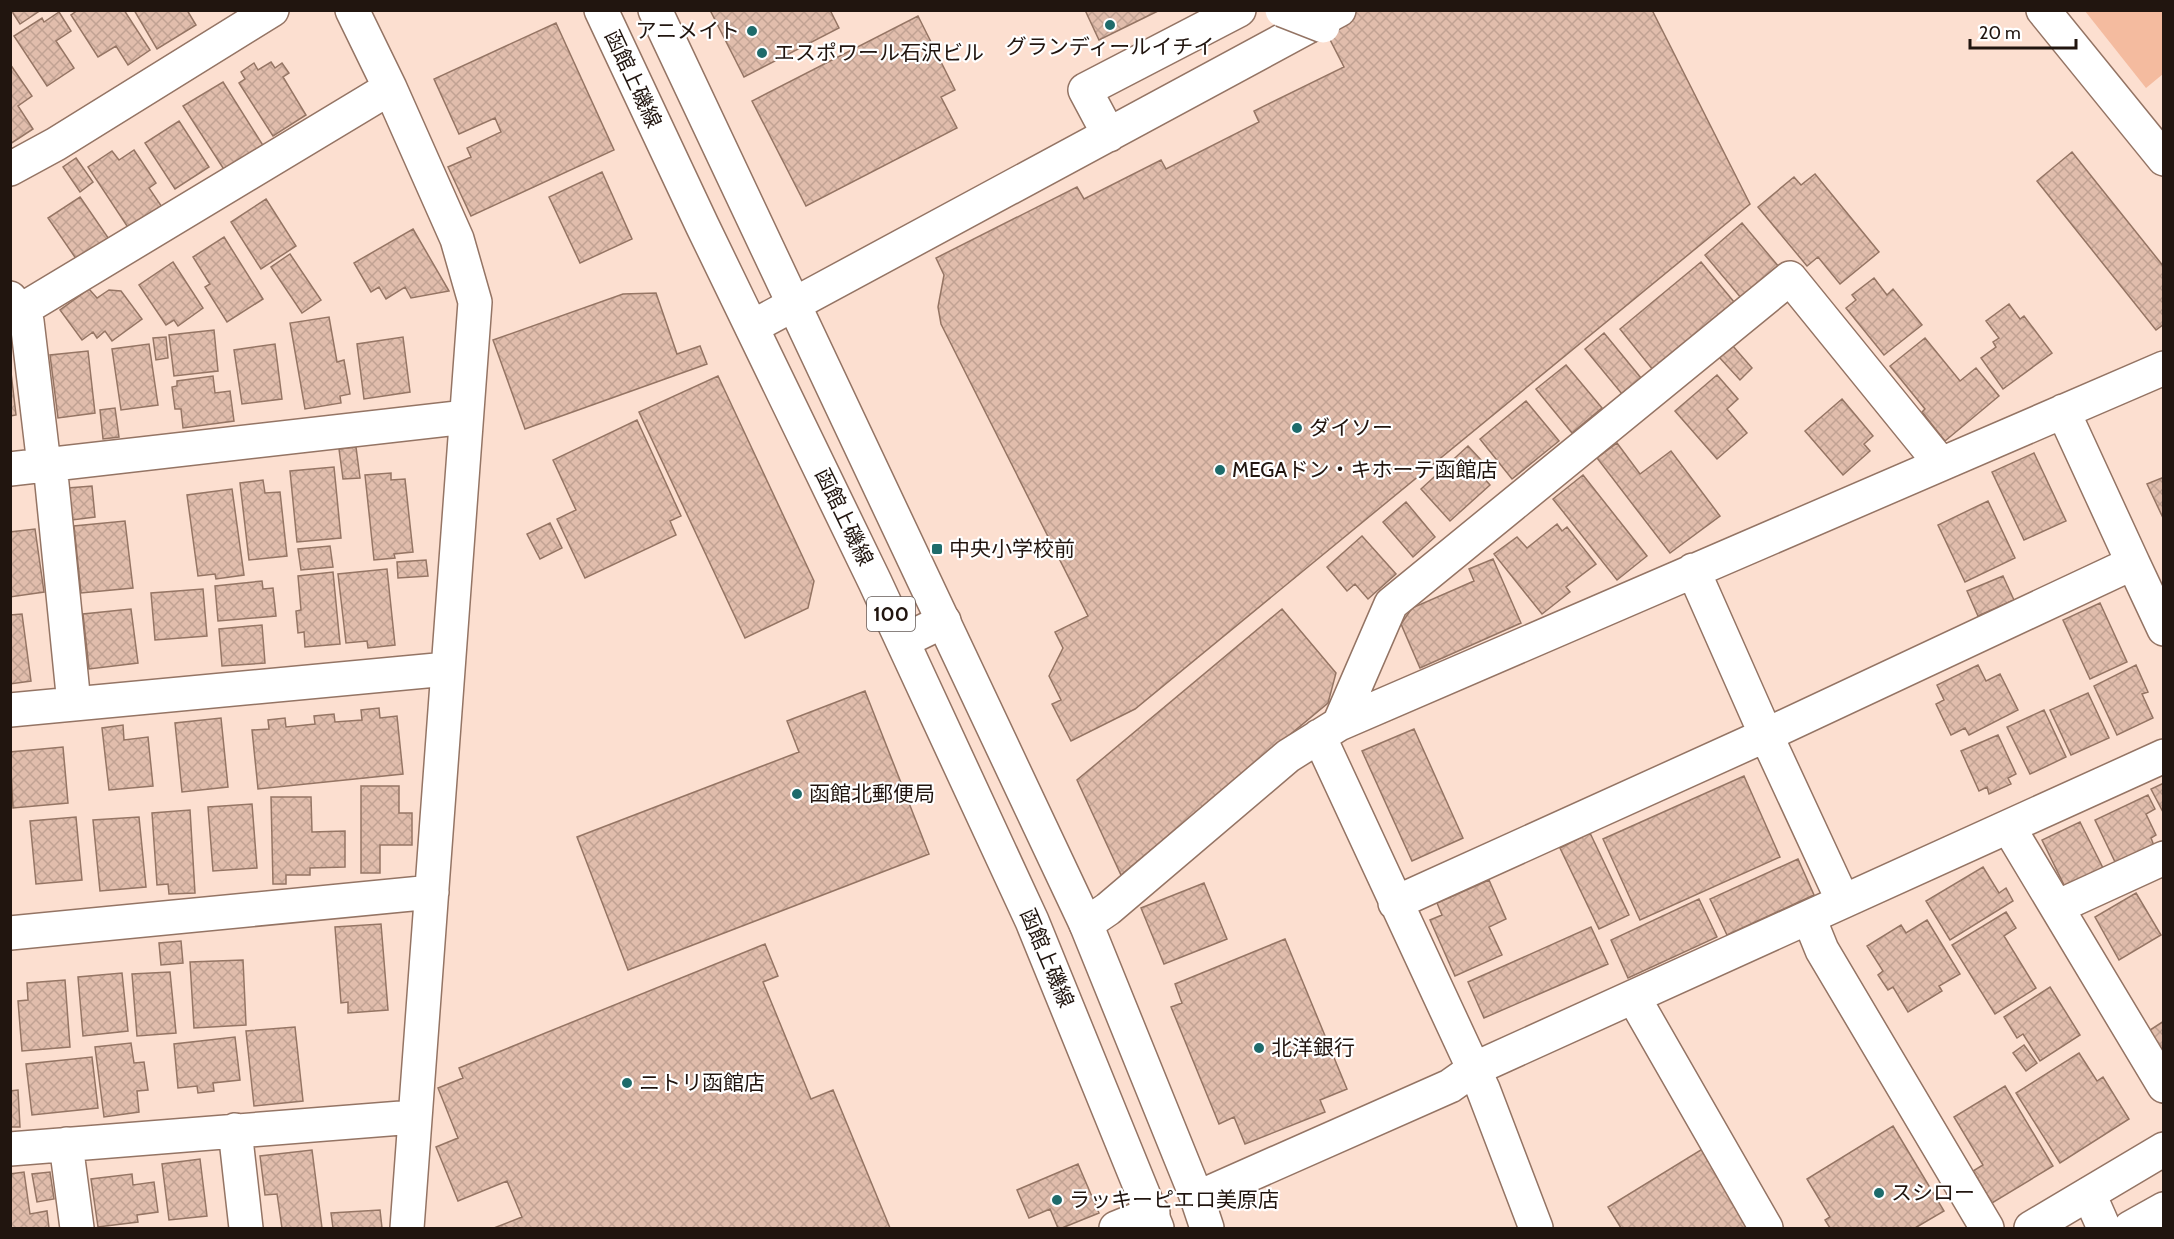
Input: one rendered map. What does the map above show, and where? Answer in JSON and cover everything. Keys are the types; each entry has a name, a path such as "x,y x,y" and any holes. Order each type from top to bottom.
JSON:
{"street":[{"path":"10,170 66,138 272,10"},
{"path":"351,10 390,88 457,240 475,302 407,1228"},
{"name":"函館上磯線","path":"601,10 903,641 1032,921 1155,1221"},
{"name":"100","path":"655,10 1086,924 1202,1213"},
{"path":"1109,135 1085,90 1239,10"},
{"path":"1282,10 1331,18"},
{"path":"2043,10 2163,159"},
{"path":"752,327 1331,18"},
{"path":"74,704 47,465 27,321 15,305 390,88"},
{"path":"1536,1228 1474,1069 1395,903 1329,730 1391,604 1790,278 1941,464"},
{"path":"1086,924 1108,909 1288,756 1329,730 1693,570 2163,368"},
{"path":"2063,411 2163,629"},
{"path":"10,470 466,417"},
{"path":"1395,903 1766,735 2133,563"},
{"path":"1693,570 1843,901"},
{"path":"903,641 944,621"},
{"path":"10,710 447,669"},
{"path":"1202,1213 1450,1086 1474,1069 2009,828 2163,756"},
{"path":"2009,828 2163,1086"},
{"path":"2057,907 2163,858"},
{"path":"10,933 432,892"},
{"path":"1809,918 1822,950 1987,1228"},
{"path":"1634,998 1766,1228"},
{"path":"10,1149 414,1117"},
{"path":"235,1130 246,1228"},
{"path":"66,1144 77,1228"},
{"path":"2031,1228 2163,1149"},
{"path":"2090,1194 2104,1228"},
{"path":"2130,1228 2163,1209"},
{"path":"1116,1228 1155,1221"}],"shaded area":[{"path":"2085,11 2163,11 2163,74 2146,88"}],"building":[{"path":"11,10 41,10 20,24"},
{"path":"78,10 124,10 150,50 128,65 116,46 98,57 71,15"},
{"path":"134,10 187,10 196,25 157,49"},
{"name":"エスポワール石沢ビル","path":"710,10 830,10 839,28 744,77"},
{"name":"グランディールイチイ","path":"1085,10 1160,10 1099,40"},
{"name":"MEGAドン・キホーテ函館店","path":"1354,10 1652,10 1750,204 1135,709 1071,741 1052,704 1061,700 1049,676 1063,648 1055,632 1088,616 941,324 938,307 944,275 936,258 1077,187 1084,199 1161,160 1166,169 1259,122 1254,111 1344,67 1323,26"},
{"path":"59,12 71,31 56,41 74,68 47,86 14,36 42,18 44,22"},
{"path":"918,16 955,90 941,97 957,128 806,206 752,101"},
{"path":"556,23 614,150 471,216 448,167 471,157 467,148 501,132 495,118 459,134 434,79"},
{"path":"271,62 275,68 282,63 289,73 283,77 306,115 273,136 239,83 245,79 241,72 254,63 258,70"},
{"path":"10,64 32,96 18,106 33,129 10,144"},
{"path":"223,82 264,147 225,171 183,106"},
{"path":"179,121 209,167 175,189 145,143"},
{"path":"134,150 156,183 149,188 164,210 131,232 88,167 112,151 119,160"},
{"path":"2072,152 2164,267 2164,324 2156,330 2037,181"},
{"path":"76,158 93,182 80,192 63,167"},
{"path":"602,172 632,239 580,263 549,197"},
{"path":"1815,174 1879,252 1840,284 1818,257 1807,266 1758,207 1794,177 1801,185"},
{"path":"80,197 111,242 79,263 48,218"},
{"path":"266,199 296,246 261,269 231,222"},
{"path":"1742,223 1779,267 1742,299 1705,255"},
{"path":"413,229 449,291 411,298 405,287 386,299 379,287 371,292 354,263"},
{"path":"224,237 263,299 227,322 205,287 210,284 193,257"},
{"path":"290,254 321,300 302,313 271,267"},
{"path":"173,262 203,308 178,326 174,320 166,325 139,285"},
{"path":"1701,262 1734,302 1653,370 1620,329"},
{"path":"1874,278 1887,295 1893,289 1922,325 1884,355 1846,308 1856,300 1852,295"},
{"path":"89,289 97,298 109,290 121,291 142,319 112,341 105,331 97,338 93,332 82,340 60,310"},
{"path":"656,293 677,354 700,346 707,364 525,429 493,340 623,294"},
{"path":"2009,304 2020,319 2024,316 2052,353 2003,389 1981,358 1996,347 1993,342 1999,338 1986,321"},
{"path":"329,317 337,362 344,360 350,394 340,396 341,403 305,409 290,323"},
{"path":"214,330 218,371 174,376 169,335"},
{"path":"1604,333 1641,378 1622,394 1585,349"},
{"path":"166,337 168,358 156,360 153,338"},
{"path":"403,337 410,392 364,399 357,344"},
{"path":"1925,338 1960,381 1976,368 1999,396 1945,441 1922,412 1925,409 1890,366"},
{"path":"149,344 158,405 121,410 112,349"},
{"path":"275,344 282,399 242,404 234,350"},
{"path":"1732,345 1752,368 1740,380 1719,357"},
{"path":"88,351 95,413 58,418 50,355"},
{"path":"10,364 16,415 10,416"},
{"path":"1566,365 1602,408 1572,433 1536,389"},
{"path":"1717,375 1738,399 1727,409 1747,433 1717,459 1675,411"},
{"path":"213,376 215,393 230,391 234,421 183,428 181,409 175,409 172,387 177,386 177,381"},
{"path":"718,376 814,581 808,608 745,638 639,412"},
{"path":"1842,399 1873,436 1864,444 1870,451 1843,475 1805,431"},
{"path":"1526,401 1559,441 1512,479 1480,439"},
{"path":"115,408 119,437 103,439 100,410"},
{"path":"637,420 681,516 670,521 676,535 585,578 557,519 576,510 553,460"},
{"path":"1617,443 1640,474 1671,451 1720,516 1670,553 1597,458"},
{"path":"1468,446 1481,460 1474,467 1490,485 1450,521 1421,489"},
{"path":"356,447 360,478 343,479 339,449"},
{"path":"2034,453 2066,521 2024,540 1992,472"},
{"path":"334,467 341,538 297,542 290,471"},
{"path":"391,473 391,480 405,479 413,552 394,554 395,558 374,560 365,475"},
{"path":"1583,475 1647,556 1617,580 1553,499"},
{"path":"2164,477 2164,520 2147,484"},
{"path":"263,480 265,493 280,492 287,556 249,560 240,483"},
{"path":"92,486 95,517 72,520 68,488"},
{"path":"232,489 244,575 216,579 215,574 198,576 187,495"},
{"path":"1988,501 2015,558 1965,582 1938,525"},
{"path":"1406,502 1435,537 1413,557 1383,522"},
{"path":"125,521 133,588 81,593 74,526"},
{"path":"550,523 562,548 540,559 527,534"},
{"path":"1557,524 1562,531 1567,527 1596,564 1566,587 1570,592 1542,614 1494,554 1517,537 1527,548"},
{"path":"35,529 44,592 10,597 10,532"},
{"path":"1362,536 1396,574 1368,599 1355,584 1347,591 1327,567"},
{"path":"330,546 333,567 301,570 298,549"},
{"path":"1493,559 1521,623 1420,668 1401,624 1412,608 1474,581 1469,569"},
{"path":"426,560 428,576 398,578 397,562"},
{"path":"387,569 395,645 368,648 367,641 346,643 338,574"},
{"path":"333,572 340,644 305,647 304,632 298,633 296,611 301,610 298,576"},
{"path":"2003,576 2014,600 1978,616 1967,591"},
{"path":"262,581 263,589 273,588 276,616 218,621 215,586"},
{"path":"203,589 207,636 155,640 151,593"},
{"path":"2100,603 2127,662 2090,679 2063,620"},
{"path":"131,609 138,663 89,669 83,614"},
{"path":"1282,609 1336,673 1328,703 1121,875 1077,780"},
{"path":"22,614 31,681 10,684 10,615"},
{"path":"262,625 265,663 222,666 219,629"},
{"path":"1978,665 1986,681 2000,674 2018,710 1969,735 1965,728 1951,735 1936,704 1944,700 1937,685"},
{"path":"2136,665 2148,692 2142,694 2153,718 2117,735 2094,686"},
{"name":"函館北郵便局","path":"865,691 929,854 628,970 577,837 799,752 787,721"},
{"path":"2088,693 2109,738 2071,755 2050,710"},
{"path":"379,708 380,718 397,716 403,774 258,789 252,730 269,729 268,720 285,718 286,727 315,724 314,716 334,714 335,722 362,720 361,710"},
{"path":"2044,710 2066,757 2030,774 2007,727"},
{"path":"221,718 228,787 182,792 175,723"},
{"path":"123,725 124,740 148,737 153,786 109,790 102,728"},
{"path":"1414,729 1463,838 1412,861 1362,751"},
{"path":"1998,735 2016,774 2008,778 2011,784 1989,794 1987,787 1979,791 1961,751"},
{"path":"63,747 68,803 13,808 10,752"},
{"path":"1744,776 1780,857 1640,920 1603,839"},
{"path":"2164,783 2164,814 2151,789"},
{"path":"361,786 399,786 399,813 412,813 412,845 380,845 380,873 361,873"},
{"path":"2148,795 2155,809 2146,814 2156,835 2151,838 2155,848 2117,866 2095,820"},
{"path":"271,797 311,797 312,832 345,831 345,867 310,868 310,875 286,875 286,884 273,884"},
{"path":"252,804 257,868 213,871 208,807"},
{"path":"190,810 195,893 169,894 168,884 157,885 152,813"},
{"path":"76,817 82,880 36,884 30,821"},
{"path":"139,817 146,887 100,891 93,820"},
{"path":"2080,822 2104,870 2066,889 2042,840"},
{"path":"1590,833 1629,915 1599,929 1560,848"},
{"path":"1798,859 1814,895 1727,935 1710,899"},
{"path":"1983,867 1999,893 2006,888 2013,901 1950,940 1926,901"},
{"path":"1489,880 1506,919 1489,927 1502,955 1455,976 1430,920 1442,915 1437,903"},
{"path":"1204,883 1227,939 1164,964 1141,908"},
{"path":"2136,893 2161,935 2119,960 2095,917"},
{"path":"1699,899 1717,937 1628,978 1611,940"},
{"path":"2006,912 2016,928 2004,936 2036,988 1995,1014 1952,945"},
{"path":"1927,920 1960,974 1939,986 1942,991 1908,1012 1893,987 1888,990 1878,975 1883,971 1867,946 1901,925 1906,933"},
{"path":"381,924 388,1010 348,1013 348,1002 341,1003 335,927"},
{"path":"1591,927 1608,964 1484,1018 1468,982"},
{"name":"北洋銀行","path":"1285,939 1347,1089 1320,1100 1325,1112 1245,1144 1234,1117 1219,1124 1171,1007 1182,1003 1175,984"},
{"path":"181,941 183,963 161,965 159,943"},
{"name":"ニトリ函館店","path":"765,944 778,976 763,982 811,1099 833,1090 890,1228 494,1228 522,1217 507,1181 458,1201 436,1147 458,1138 438,1088 463,1078 459,1068"},
{"path":"243,960 246,1025 194,1028 190,962"},
{"path":"170,972 176,1033 137,1036 132,974"},
{"path":"122,973 128,1031 83,1036 78,977"},
{"path":"65,980 70,1047 22,1051 18,1001 28,1000 27,983"},
{"path":"2050,987 2080,1035 2040,1061 2023,1034 2017,1038 2004,1017"},
{"path":"2164,1021 2164,1058 2147,1032"},
{"path":"295,1027 303,1101 254,1106 246,1031"},
{"path":"235,1037 240,1080 213,1083 214,1091 198,1093 197,1086 178,1088 174,1044"},
{"path":"131,1043 134,1063 144,1062 148,1090 137,1091 139,1112 104,1117 95,1047"},
{"path":"2024,1045 2037,1063 2026,1071 2013,1053"},
{"path":"2079,1053 2097,1081 2103,1077 2129,1119 2060,1163 2016,1093"},
{"path":"92,1057 98,1108 32,1115 26,1064"},
{"path":"2005,1086 2053,1166 1992,1203 1973,1171 1983,1165 1954,1117"},
{"path":"18,1090 20,1127 10,1127 10,1091"},
{"path":"1893,1126 1944,1211 1915,1228 1830,1228 1825,1220 1830,1217 1807,1179"},
{"path":"1704,1148 1753,1228 1621,1228 1608,1207"},
{"path":"312,1150 322,1228 282,1228 277,1194 265,1195 260,1156"},
{"path":"200,1159 207,1216 169,1220 162,1164"},
{"name":"ラッキーピエロ美原店","path":"1078,1164 1099,1213 1062,1228 1058,1228 1050,1209 1029,1218 1017,1190"},
{"path":"24,1172 30,1214 47,1211 49,1228 10,1228 10,1174"},
{"path":"50,1172 54,1199 37,1202 32,1174"},
{"path":"132,1174 133,1185 154,1182 158,1212 137,1215 138,1222 98,1227 91,1179"},
{"path":"380,1210 382,1228 333,1228 331,1213"}],"place":[{"name":"グランディールイチイ","path":"1110,25"},
{"name":"アニメイト","path":"752,31"},
{"name":"エスポワール石沢ビル","path":"762,53"},
{"name":"ダイソー","path":"1297,428"},
{"name":"MEGAドン・キホーテ函館店","path":"1220,470"},
{"name":"中央小学校前","path":"937,549"},
{"name":"函館北郵便局","path":"797,794"},
{"name":"北洋銀行","path":"1259,1048"},
{"name":"ニトリ函館店","path":"627,1083"},
{"name":"スシロー","path":"1879,1193"},
{"name":"ラッキーピエロ美原店","path":"1057,1200"}]}
